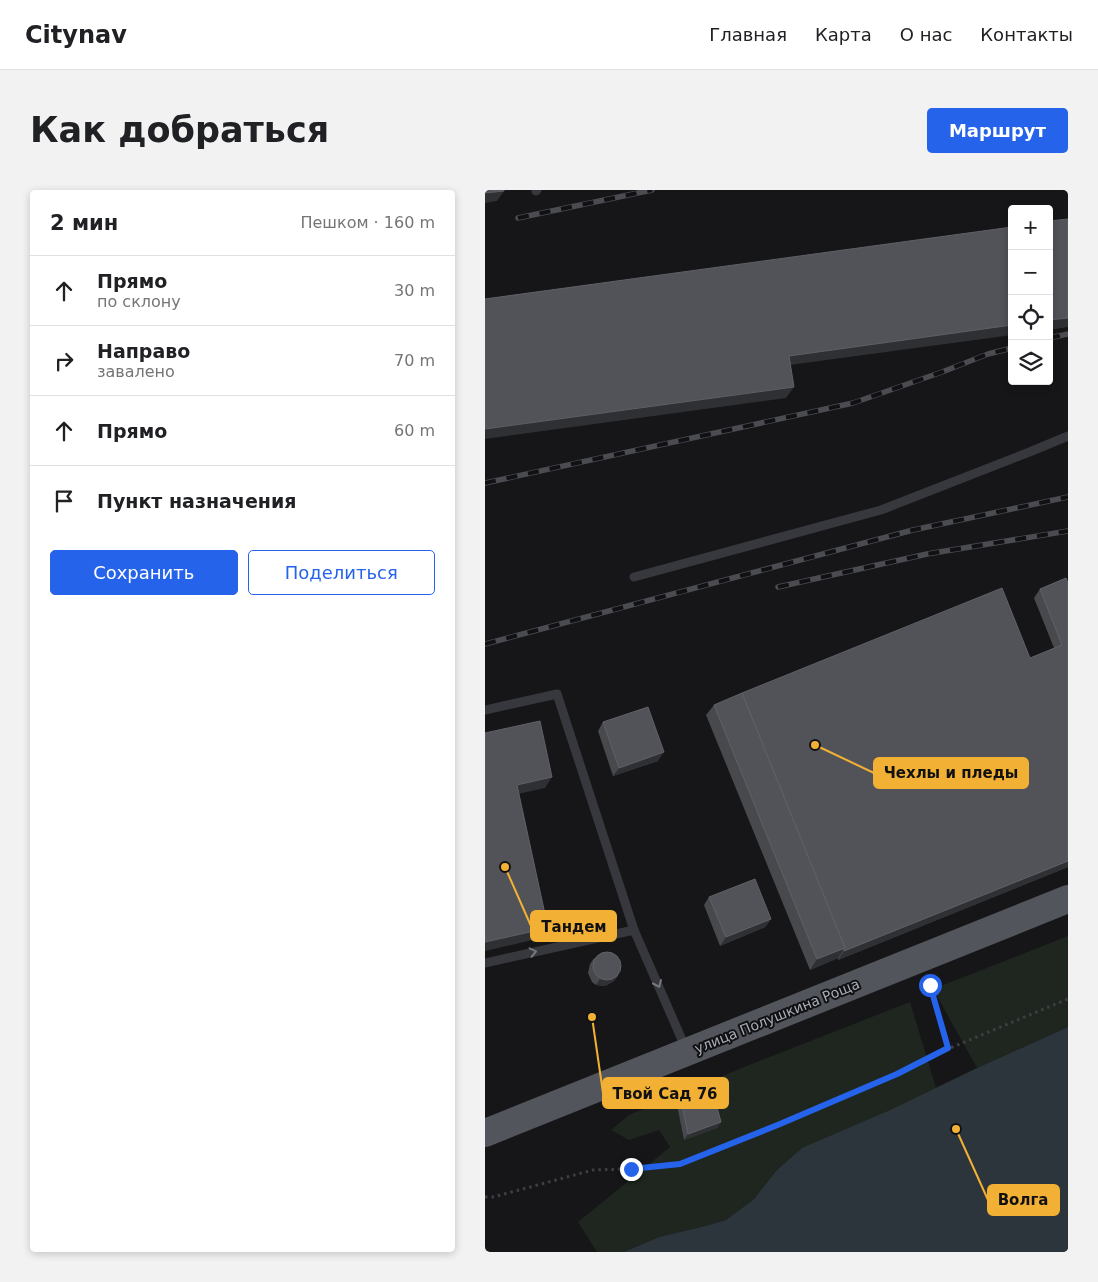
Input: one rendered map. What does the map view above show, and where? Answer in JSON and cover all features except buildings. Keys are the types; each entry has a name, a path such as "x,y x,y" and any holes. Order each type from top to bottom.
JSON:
{"main road":[{"name":"улица Полушкина Роща","path":"485,1133 1068,899"}],"lane":[{"path":"634,577 881,510 1068,436"},
{"path":"485,710 557,694 634,930 688,1052"},
{"path":"485,963 634,930"}],"path":[{"path":"930,985 948,1048"},
{"path":"485,1197 493,1197 593,1170 631,1169 680,1164 780,1124 897,1074 948,1048 1068,999"}],"shaded area":[{"path":"1068,936 1068,1027 977,1068 933,989"},
{"path":"910,1002 936,1088 888,1111 776,1171 754,1199 726,1220 659,1237 624,1252 597,1252 578,1222 670,1147 659,1130 629,1140 611,1130 629,1115 749,1065"},
{"path":"1068,1027 1068,1252 624,1252 659,1237 726,1220 754,1199 776,1171 802,1148 888,1111"}],"railway":[{"path":"518,218 652,190"},
{"path":"1053,337 1068,334"},
{"path":"485,483 853,403 988,354 1008,349"},
{"path":"485,644 913,530 1068,497"},
{"path":"778,587 927,554 1068,531"}],"place":[{"name":"Чехлы и пледы","path":"815,745"},
{"name":"Тандем","path":"505,867"},
{"name":"Твой Сад 76","path":"592,1017"},
{"name":"Волга","path":"956,1129"}],"route":[{"path":"631,1169 680,1164 897,1074 948,1048 930,985"}]}
